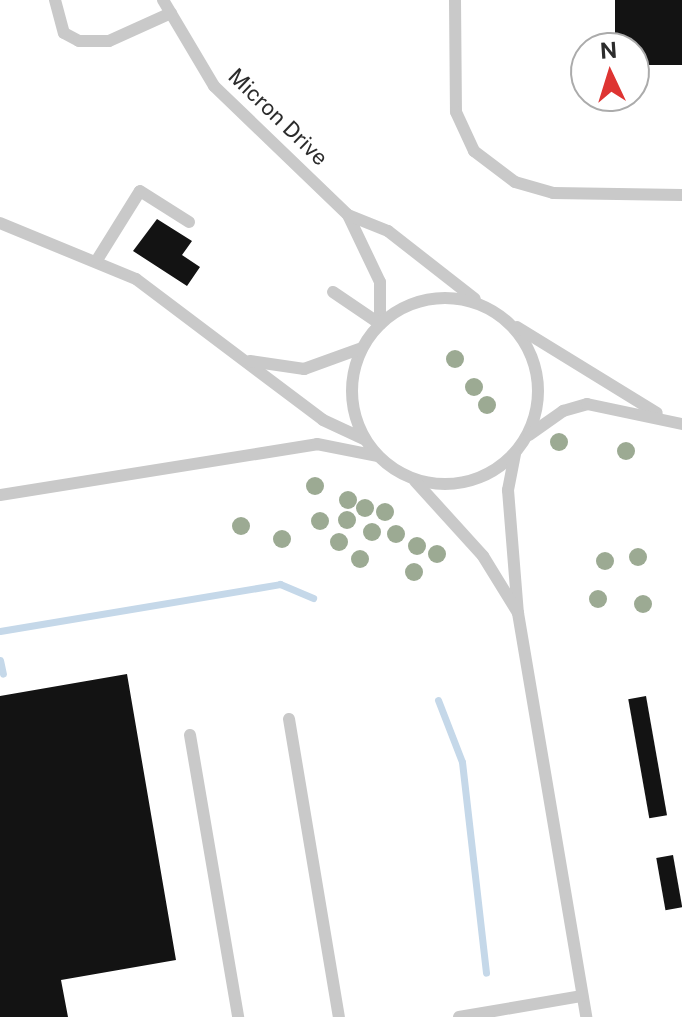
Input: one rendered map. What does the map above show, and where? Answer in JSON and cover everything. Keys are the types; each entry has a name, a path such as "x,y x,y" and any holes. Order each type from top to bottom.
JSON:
{"lane":[{"path":"55,0 64,33 79,41 109,41 171,13"},
{"name":"Micron Drive","path":"163,0 214,86 348,215 380,282 380,324"},
{"path":"455,0 456,112 474,151 515,182 553,193 682,195"},
{"path":"97,260 140,191 189,222"},
{"name":"Micron Drive","path":"348,215 388,231 487,307"},
{"path":"0,223 97,260 249,361 323,420 364,439"},
{"path":"333,292 380,324"},
{"path":"518,613 474,544 414,480 377,456 364,439 351,403 362,348 380,324 419,301 465,300 487,307 657,413 682,424"},
{"path":"414,480 468,482 515,454 528,436 537,412 535,362 507,320"},
{"path":"249,361 304,369 362,348"},
{"path":"528,436 563,411 587,404 657,413"},
{"path":"0,495 317,444 377,456"},
{"path":"515,454 508,490 518,613 586,1017"},
{"path":"289,719 339,1017"},
{"path":"190,735 238,1017"},
{"path":"459,1017 582,996"}],"building":[{"path":"615,0 682,0 682,65 650,65 650,32 615,32"},
{"path":"157,219 192,241 182,255 200,267 187,286 133,251"},
{"path":"127,674 176,960 61,980 68,1017 0,1017 0,696"},
{"path":"646,696 667,815 649,818 628,699"},
{"path":"673,855 682,907 665,910 656,858"}],"waterway":[{"path":"0,631 280,584 313,598"},
{"path":"0,660 3,674"},
{"path":"438,700 462,762 486,973"}]}
